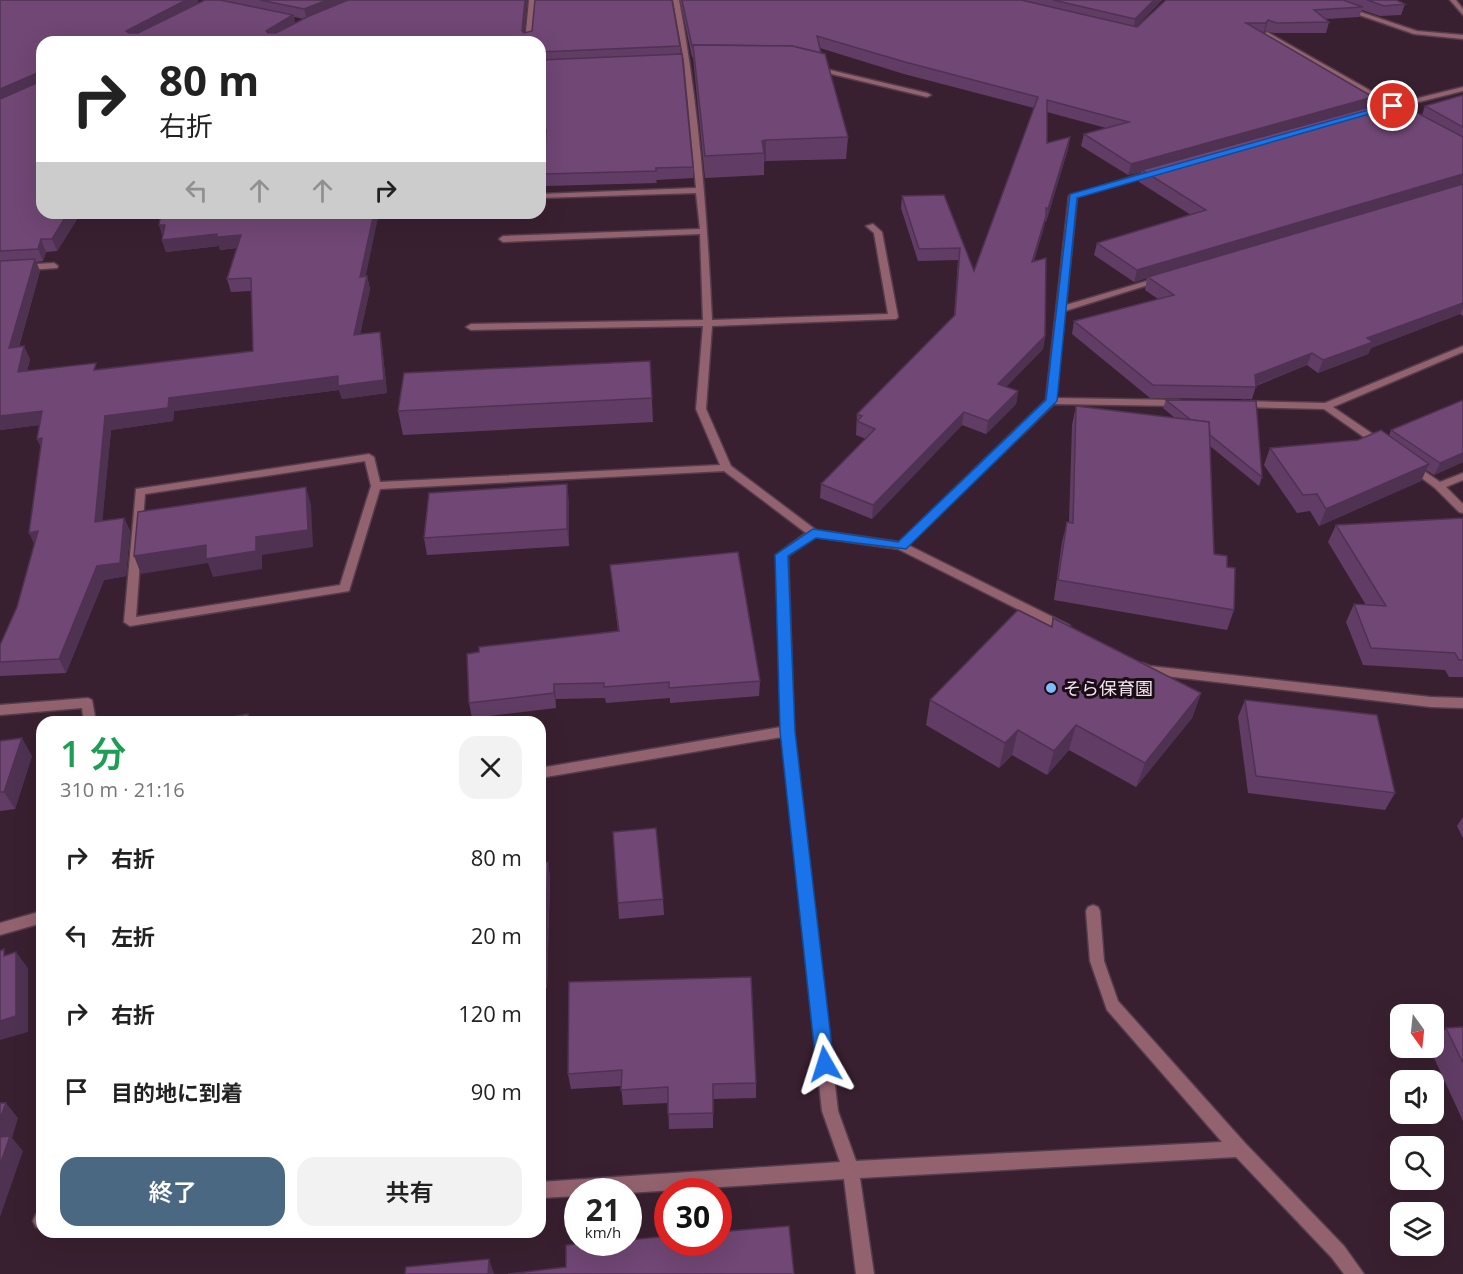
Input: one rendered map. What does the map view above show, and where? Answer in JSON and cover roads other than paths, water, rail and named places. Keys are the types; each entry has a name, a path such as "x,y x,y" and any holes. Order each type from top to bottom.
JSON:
{"street":[{"path":"529,36 532,0"},
{"path":"676,0 686,61 704,231 708,323 701,409 726,468 813,533 901,546 1073,632"},
{"path":"1319,0 1416,33 1463,37"},
{"path":"1453,0 1463,12"},
{"path":"1267,34 1403,112"},
{"path":"803,65 927,95"},
{"path":"1370,112 1463,89"},
{"path":"901,546 1051,401 1073,196 1164,170"},
{"path":"546,196 699,190"},
{"path":"471,327 893,317 878,232 870,226"},
{"path":"502,239 704,231"},
{"path":"0,269 54,266"},
{"path":"1061,309 1165,278"},
{"path":"1231,404 1326,406 1463,350"},
{"path":"1051,401 1195,404"},
{"path":"1326,406 1439,486 1463,510"},
{"path":"369,457 376,486 345,588 130,622 140,490 369,457"},
{"path":"376,486 726,468"},
{"path":"1439,486 1463,476"},
{"path":"813,533 782,555 788,731 830,1111 850,1170 865,1274"},
{"path":"1126,659 1148,670 1431,702 1463,703"},
{"path":"0,710 88,703 89,716"},
{"path":"546,772 788,731"},
{"path":"1094,911 1097,961 1112,1005 1239,1149 1338,1252 1355,1274"},
{"path":"0,929 36,918"},
{"path":"546,1190 1239,1149"}],"place":[{"name":"そら保育園","path":"1051,688"}]}
